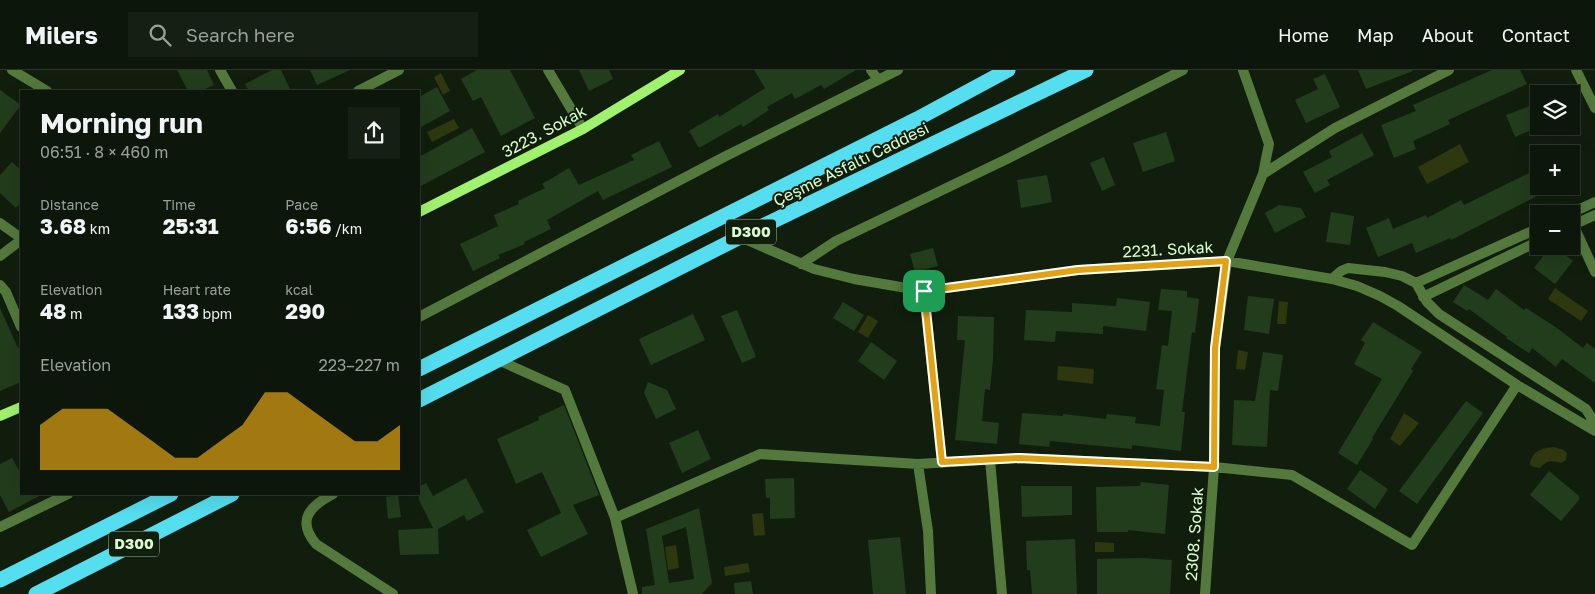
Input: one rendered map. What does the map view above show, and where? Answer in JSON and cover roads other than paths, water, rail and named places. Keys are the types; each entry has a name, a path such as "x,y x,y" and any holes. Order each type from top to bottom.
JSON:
{"highway":[{"name":"Çeşme Asfaltı Caddesi","path":"420,368 916,119 1008,70"},
{"name":"Çeşme Asfaltı Caddesi","path":"420,399 740,237 1086,70"},
{"name":"D300","path":"0,580 170,495"},
{"name":"D300","path":"36,594 230,495"}],"street":[{"path":"12,70 45,90"},
{"path":"220,70 231,90"},
{"path":"360,90 399,70"},
{"path":"548,70 582,129"},
{"name":"3223. Sokak","path":"420,211 582,129 680,70"},
{"path":"420,316 724,157 876,73 898,70"},
{"path":"916,119 995,70"},
{"path":"801,264 836,241 984,170 1183,70"},
{"name":"2308. Sokak","path":"1205,594 1214,467 1215,348 1226,261 1263,174 1269,144 1242,70"},
{"path":"1263,174 1335,128 1449,70"},
{"path":"1576,70 1595,108"},
{"path":"1580,209 1595,202"},
{"path":"1580,222 1595,215"},
{"path":"0,223 20,238"},
{"path":"1416,283 1530,232"},
{"name":"2231. Sokak","path":"740,237 814,269 854,279 924,291 1078,270 1226,261 1332,279 1357,286 1398,306 1517,385 1593,430"},
{"path":"0,256 20,240"},
{"path":"1580,241 1595,272"},
{"path":"1423,297 1530,245"},
{"path":"1332,279 1348,268 1393,274 1416,283 1423,297 1439,314 1586,409 1592,410 1593,430"},
{"path":"0,285 6,292 20,325"},
{"path":"924,291 942,462"},
{"path":"498,360 565,390 615,518 633,594"},
{"path":"615,518 760,454 918,464 1019,458 1214,467 1292,475 1412,545 1517,385"},
{"path":"0,416 20,406"},
{"path":"990,460 1002,594"},
{"path":"918,464 928,531 931,594"},
{"path":"0,527 66,495"},
{"path":"331,495 318,501 310,511 307,524 311,538 316,544 393,594"}]}
